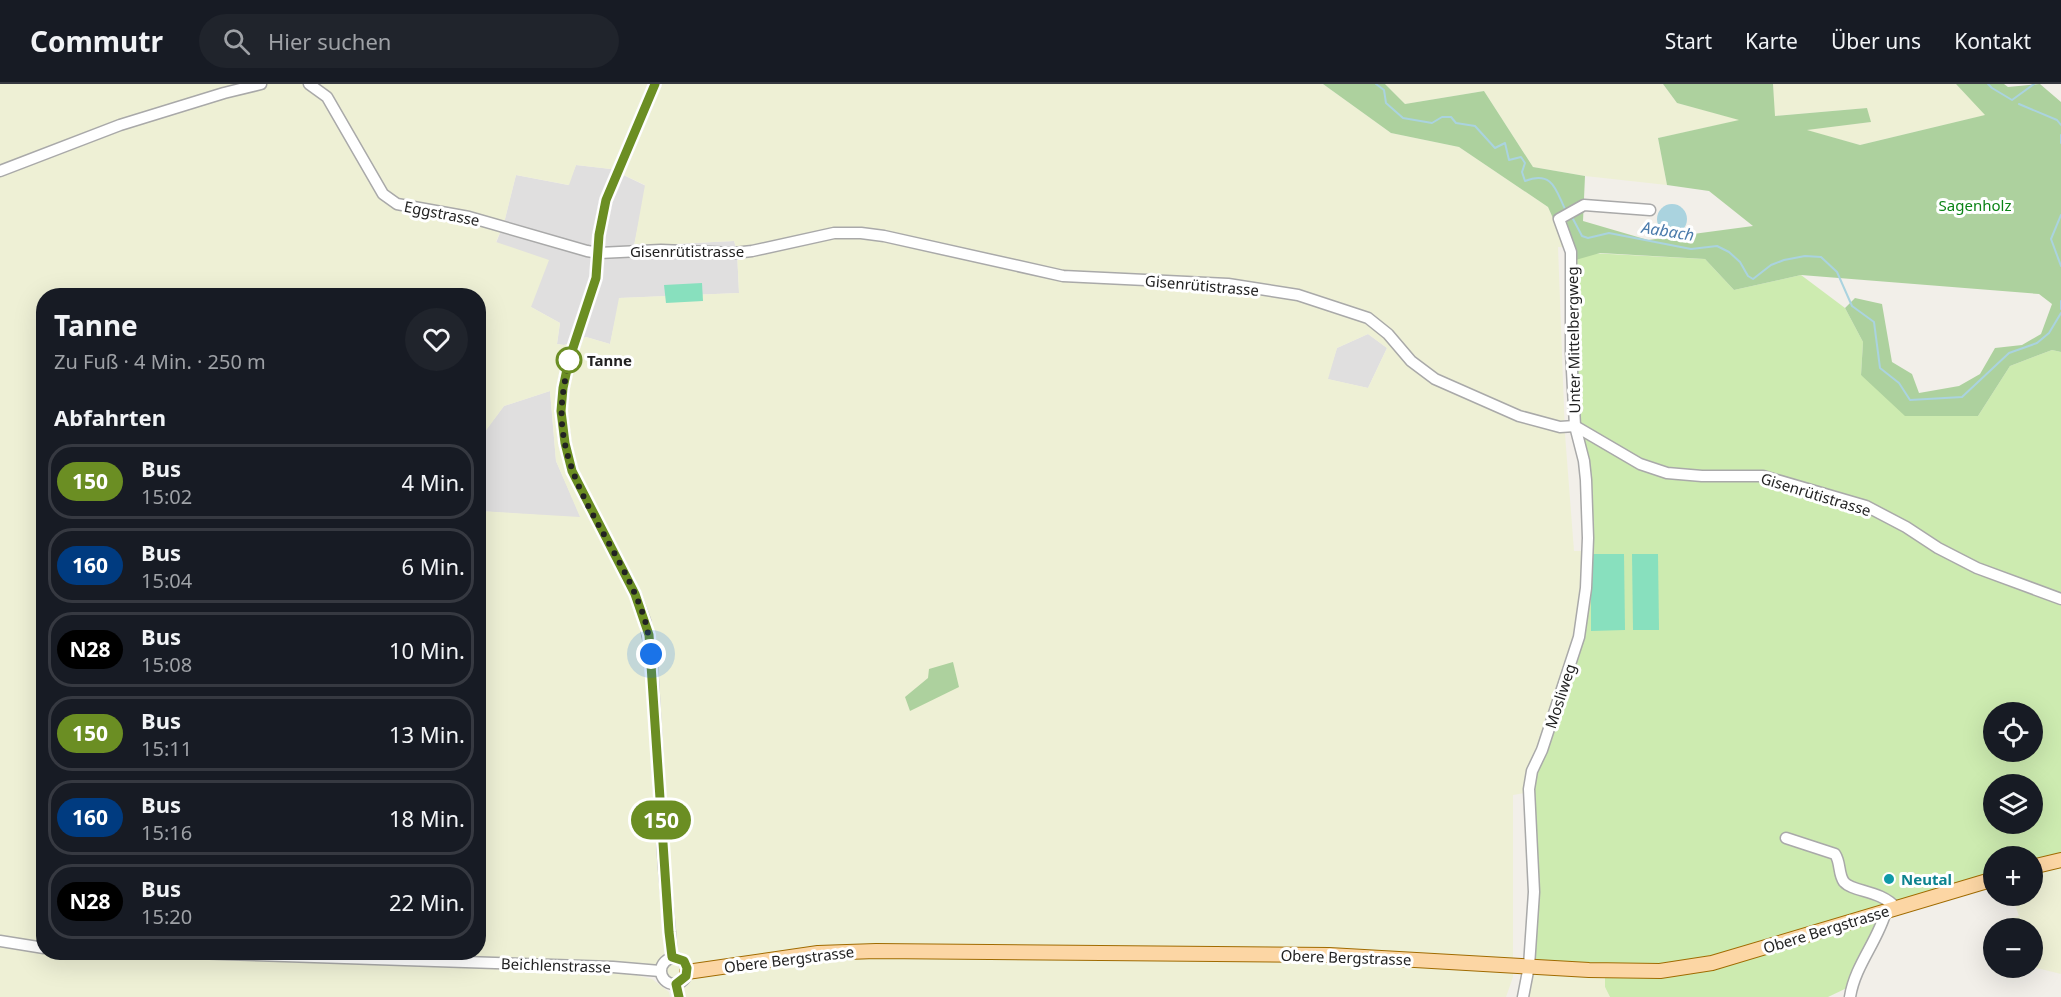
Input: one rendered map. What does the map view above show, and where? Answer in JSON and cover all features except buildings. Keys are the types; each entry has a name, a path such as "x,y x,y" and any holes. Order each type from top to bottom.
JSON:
{"main road":[{"path":"2043,864 2061,860"},
{"name":"Obere Bergstrasse","path":"687,972 818,953 876,951 1318,955 1635,972 1688,968 1712,963 1983,882"}],"street":[{"path":"0,171 120,124 261,84"},
{"name":"Eggstrasse","path":"309,84 327,97 383,194 397,204 469,217 599,253"},
{"path":"655,84 606,200 592,294 566,372 561,411 568,459 588,506 635,594 649,635 672,957"},
{"name":"Unter Mittelbergweg","path":"1575,426 1571,352 1571,252 1559,219 1584,205 1650,210"},
{"name":"Gisenrütistrasse","path":"599,253 661,250 734,253 834,234 861,233 884,236 1063,276 1228,284 1298,296 1368,318 1388,334 1411,362 1444,383 1519,416 1560,427 1575,426 1640,464 1667,473 1702,476 1763,476 1866,506 1977,568 2061,599"},
{"name":"Mosliweg","path":"1523,997 1529,966 1533,892 1529,789 1532,771 1542,750 1579,637 1586,588 1587,480 1575,426"},
{"path":"1786,838 1835,854 1843,881 1853,887 1876,894 1891,903 1891,910 1857,972 1850,997"},
{"path":"0,941 36,947"},
{"path":"672,957 684,961 687,972 684,980 676,984 665,981 660,971 664,962 672,957"},
{"name":"Beichlenstrasse","path":"403,960 613,967 660,971"},
{"path":"676,984 679,997"}],"shaded area":[{"name":"Tanne","path":"576,165 611,169 646,186 634,246 734,241 737,251 739,293 620,298 610,344 586,337 564,345 557,344 560,323 531,307 496,243 504,223 516,175 568,185"},
{"path":"1368,334 1387,348 1368,388 1327,379 1337,348"},
{"path":"550,391 556,461 581,518 486,511 486,430 504,406"}],"green space":[{"path":"0,84 1323,84 1391,133 1459,147 1548,207 1566,247 1558,247 1565,434 1574,551 1662,550 1649,771 1513,795 1513,977 1506,997 686,997 661,968 468,960 486,960 486,511 580,517 556,461 550,391 504,406 486,430 486,288 36,288 36,942 0,938","holes":["576,165 611,169 645,185 634,246 734,241 737,251 739,293 619,298 610,344 586,337 564,345 557,344 560,323 531,307 549,260 496,242 504,223 516,175 569,185","1368,334 1387,348 1368,388 1328,379 1337,348"]},
{"name":"Sagenholz","path":"1323,84 1385,84 1405,104 1484,91 1533,167 1585,176 1583,221 1648,240 1753,226 1709,191 1667,185 1658,138 1739,120 1677,103 1663,84 1773,84 1775,116 1867,108 1871,122 1807,130 1860,145 1985,115 1956,84 2004,84 2008,87 2040,84 2061,102 2061,352 2052,350 2010,366 1978,416 1905,416 1861,375 1863,342 1845,308 1855,298 1882,304 1892,362 1912,374 1919,393 1959,386 1980,374 1995,348 2022,345 2041,334 2052,304 2039,294 1801,275 1734,290 1705,259 1600,253 1572,261 1548,207 1459,147 1391,133"},
{"path":"1385,84 1663,84 1677,103 1741,120 1658,138 1667,185 1585,176 1533,167 1484,91 1405,104"},
{"path":"1773,84 1956,84 1986,115 1860,145 1805,130 1870,122 1867,108 1774,116"},
{"path":"1571,252 1705,259 1734,290 1801,275 1845,308 1863,342 1861,375 1978,416 2010,366 2052,350 2061,352 2061,861 2043,865 2043,846 1983,846 1983,882 1683,964 1529,966 1529,789 1579,637 1588,538 1575,426"},
{"path":"702,283 703,301 666,303 664,285"},
{"path":"1591,554 1624,554 1625,630 1591,631"},
{"path":"1632,554 1658,554 1659,630 1633,630"},
{"path":"953,662 959,687 910,711 905,697 928,678 929,669"},
{"path":"2061,861 2061,974 2043,970 2043,918 2012,918 2019,916 2016,906 2043,906 2043,865"},
{"path":"1875,921 1878,925 1849,987 1828,997 1610,997 1605,987 1605,976 1648,977"},
{"path":"0,946 36,951 36,960 266,960 627,973 652,979 669,992 670,997 0,997"},
{"path":"1529,966 1605,976 1605,987 1610,997 1523,997"}],"water":[{"path":"1672,204 1683,208 1687,219 1683,230 1672,234 1661,230 1657,219 1661,208"}],"waterway":[{"name":"Aabach","path":"1376,84 1384,90 1386,103 1403,118 1432,123 1442,117 1451,117 1456,123 1475,126 1495,148 1505,143 1509,160 1521,157 1525,163 1522,172 1525,181 1535,178 1548,181 1553,185 1566,211"},
{"path":"1988,84 2012,100 2034,84"},
{"path":"2019,104 2057,120 2061,125"},
{"path":"2061,135 2061,143"},
{"path":"2061,215 2051,239 2061,266"},
{"name":"Aabach","path":"1572,217 1582,236 1588,238 1609,233 1691,249 1717,246 1729,252 1740,262 1748,276 1753,279 1771,265 1784,260 1805,256 1821,257 1837,272 1852,306 1874,322 1880,368 1899,383 1910,400 1962,397 2009,353 2037,343 2049,333 2061,313"},
{"path":"2061,301 2061,309"}],"bus line":[{"name":"150","path":"655,84 601,217 596,278 569,360 561,411 565,443 572,471 580,491 635,594 649,635 669,932 672,957 684,961 687,968 684,980 676,984 679,997"}],"place":[{"name":"Tanne","path":"569,360"},
{"name":"Neutal","path":"1889,879"}],"route":[{"path":"569,360 561,411 568,459 580,491 635,594 649,635 651,654"}]}
